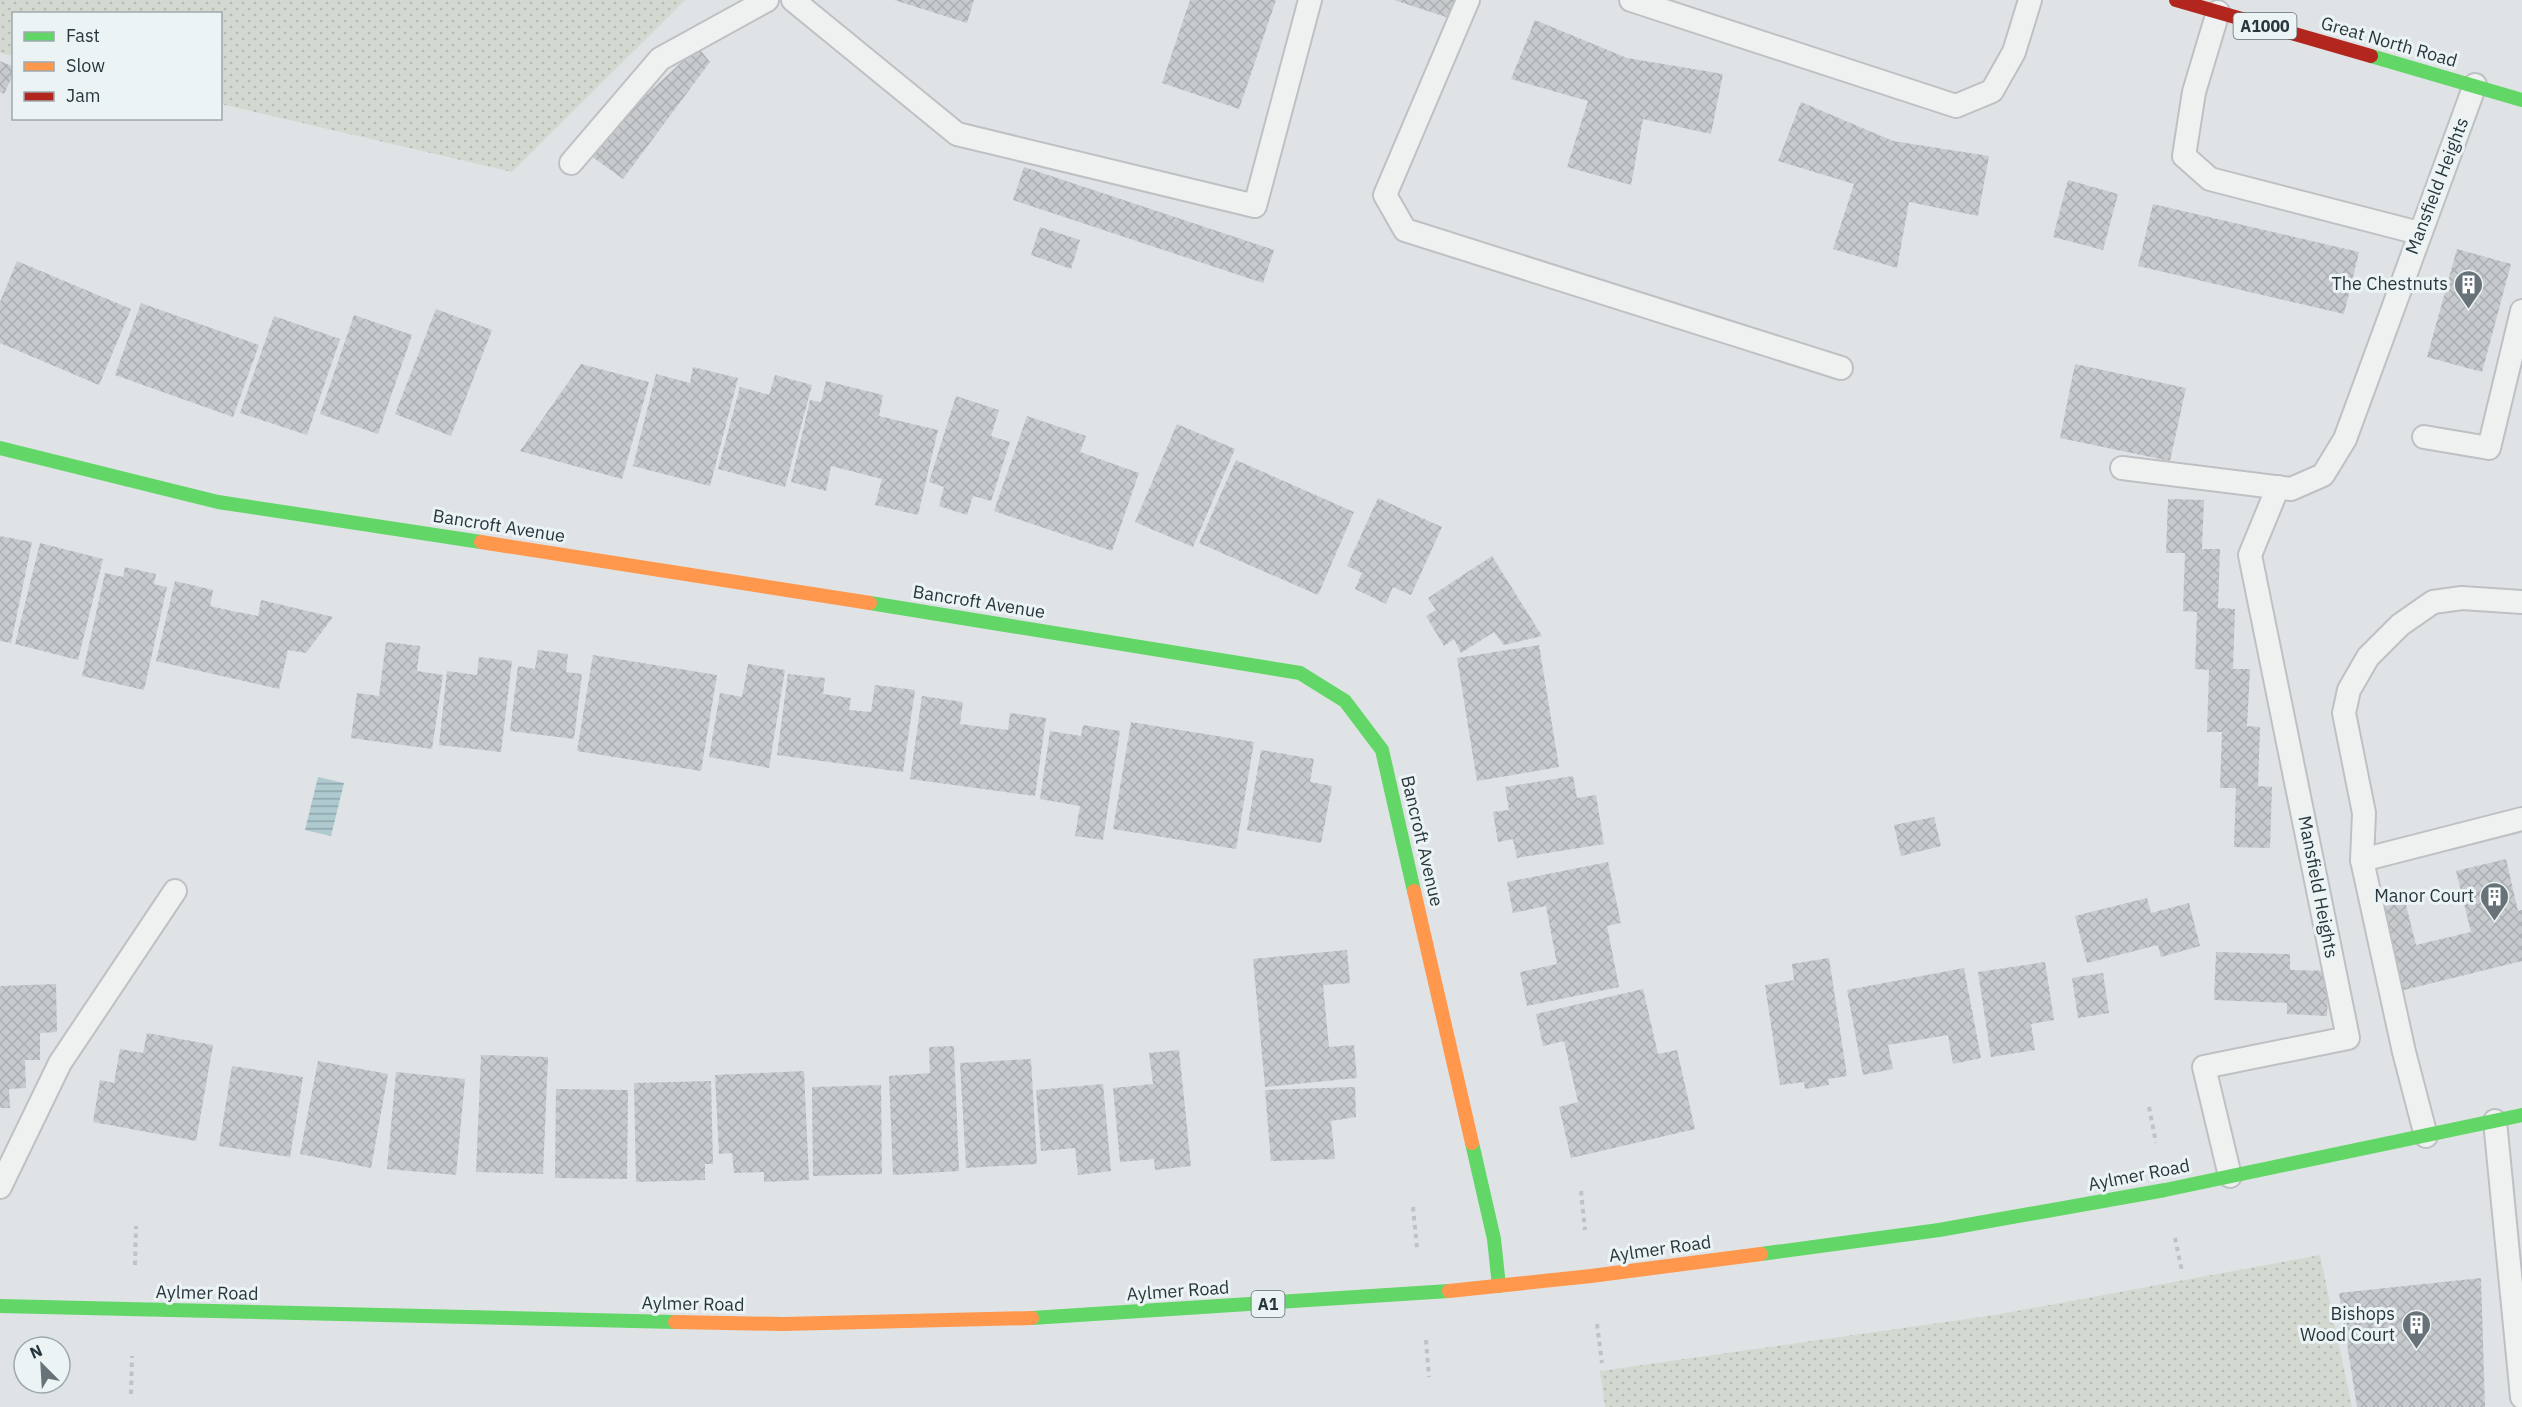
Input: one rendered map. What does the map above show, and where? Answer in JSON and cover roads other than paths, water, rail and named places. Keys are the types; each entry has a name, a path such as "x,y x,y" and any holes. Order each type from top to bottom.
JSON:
{"main road":[{"name":"Great North Road","path":"2176,0 2522,100"},
{"name":"Bancroft Avenue","path":"0,448 218,502 743,582 1300,673 1345,700 1382,750 1494,1239 1498,1287"},
{"name":"Aylmer Road","path":"0,1306 783,1324 1038,1318 1421,1294 1498,1287 1939,1230 2230,1176 2522,1115"}],"lane":[{"path":"571,163 660,59 767,0"},
{"path":"793,0 957,135 1255,206 1310,0"},
{"path":"1468,0 1385,195 1405,230 1841,368"},
{"path":"1631,0 1956,106 1992,91 2014,52 2030,0"},
{"path":"2218,12 2194,92 2184,156 2210,179 2419,233"},
{"name":"Mansfield Heights","path":"2121,468 2291,489 2323,475 2345,439 2475,85"},
{"path":"2424,437 2489,448 2522,311"},
{"name":"Mansfield Heights","path":"2230,1176 2204,1067 2348,1038 2250,555 2278,487"},
{"path":"2426,1136 2404,1052 2362,860 2364,813 2344,713 2349,690 2368,657 2400,625 2433,602 2462,598 2522,602"},
{"path":"2362,860 2522,819"},
{"path":"0,1187 60,1063 175,891"},
{"path":"2495,1121 2522,1397"}],"water":[{"path":"318,777 344,783 331,836 305,830"}],"place":[{"name":"The Chestnuts","path":"2469,310"},
{"name":"Manor Court","path":"2495,922"},
{"name":"Bishops Wood Court","path":"2416,1350"}]}
